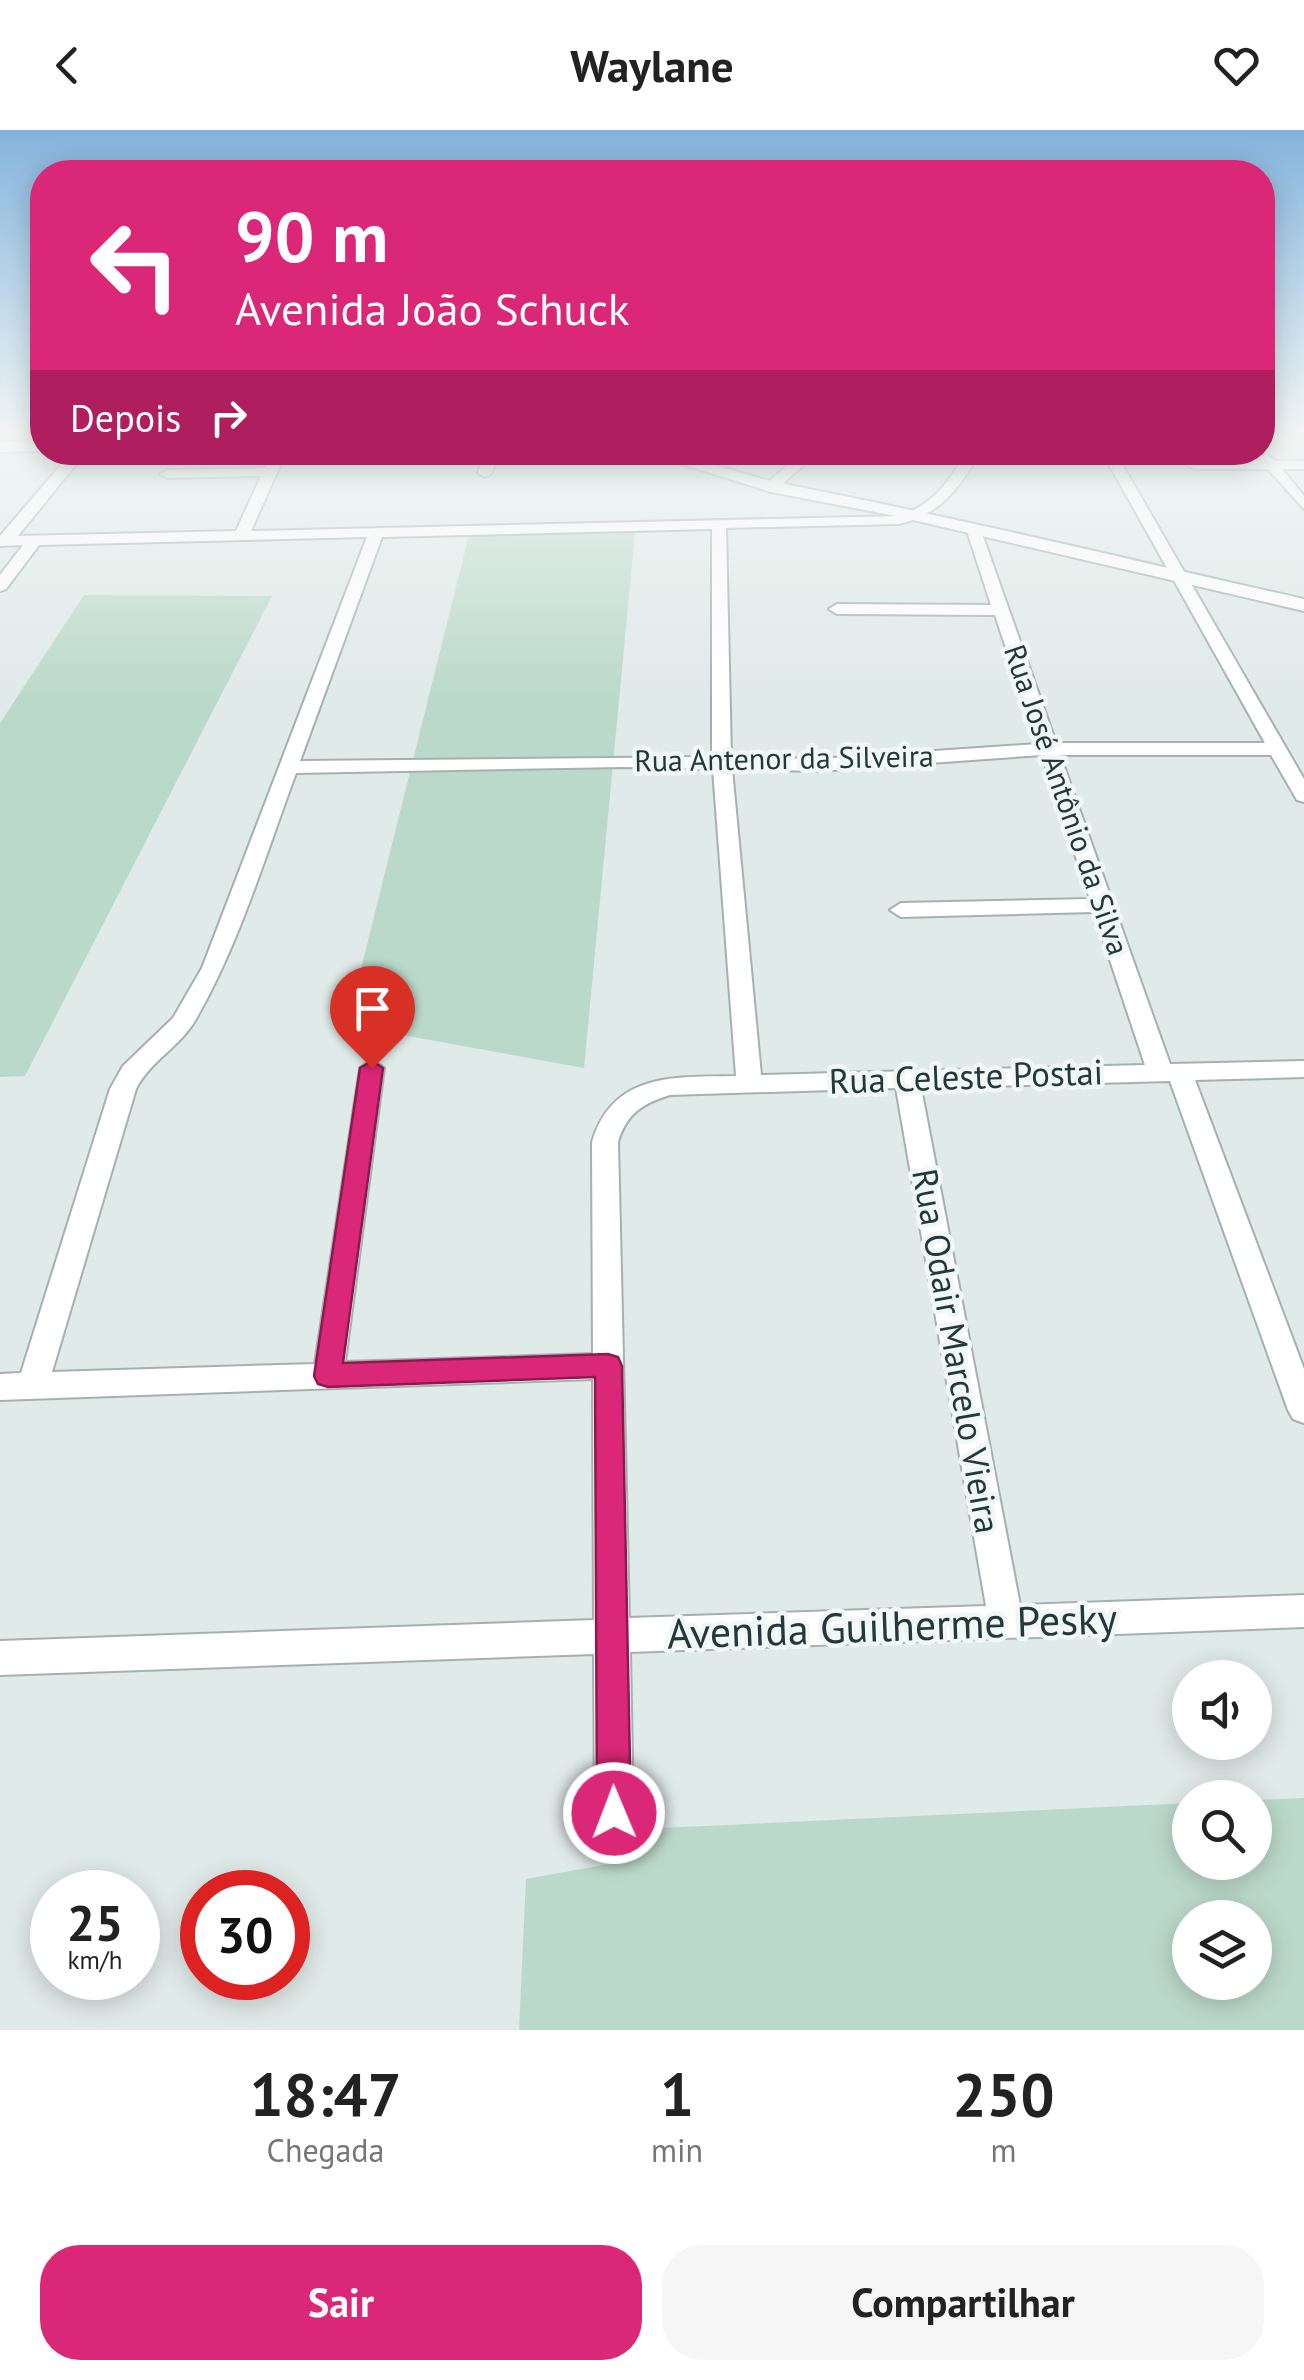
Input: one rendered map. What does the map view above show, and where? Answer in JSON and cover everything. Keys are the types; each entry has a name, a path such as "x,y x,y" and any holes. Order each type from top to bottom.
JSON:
{"main road":[{"path":"939,521 1304,605"}],"street":[{"path":"3,541 21,521"},
{"path":"242,536 249,521"},
{"path":"3,541 869,521"},
{"path":"1147,521 1304,796"},
{"path":"718,524 722,764 749,1084"},
{"name":"Rua José Antônio da Silva","path":"973,528 1102,906 1304,1410"},
{"path":"33,1386 123,1089 132,1072 182,1023 214,968 376,532"},
{"path":"0,586 35,540"},
{"path":"837,609 1001,610"},
{"name":"Rua Antenor da Silveira","path":"291,766 623,761 848,764 1048,749 1277,749"},
{"path":"901,910 1102,906"},
{"path":"328,1376 372,1068"},
{"name":"Rua Celeste Postai","path":"608,1366 604,1142 610,1119 629,1098 670,1086 1304,1069"},
{"name":"Rua Odair Marcelo Vieira","path":"907,1079 1006,1622"},
{"path":"0,1387 608,1366 614,1813"},
{"name":"Avenida Guilherme Pesky","path":"0,1658 1304,1611"}],"green space":[{"path":"635,533 584,1068 347,1025 469,535"},
{"path":"84,595 272,596 25,1076 0,1077 0,723"},
{"path":"1304,1798 1304,2030 519,2030 526,1879 614,1863 661,1828 1172,1804 1172,1880 1272,1880 1272,1799"}],"route":[{"path":"372,1068 328,1376 608,1366 614,1813"}]}
